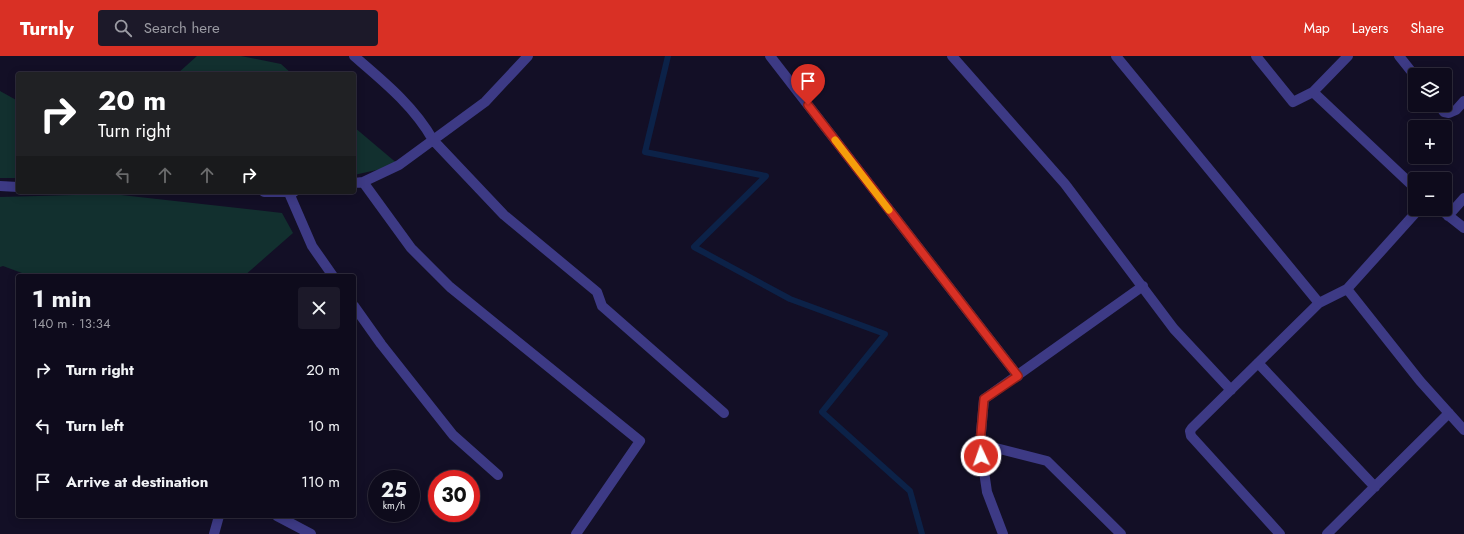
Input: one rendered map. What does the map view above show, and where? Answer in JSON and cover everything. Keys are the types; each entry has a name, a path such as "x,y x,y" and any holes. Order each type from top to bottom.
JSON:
{"street":[{"path":"354,56 412,109 427,128 433,140 504,215 597,292 602,306 724,413"},
{"path":"528,56 485,102 399,165 359,183 410,248 450,288 640,441 576,534"},
{"path":"770,56 1018,376"},
{"path":"952,56 1065,184 1174,329 1231,390"},
{"path":"1116,56 1318,303"},
{"path":"1256,56 1293,102 1314,92 1348,56"},
{"path":"1399,56 1409,68"},
{"path":"1314,92 1408,181"},
{"path":"1452,112 1456,110 1464,101"},
{"path":"0,186 16,186"},
{"path":"293,194 312,246 332,274"},
{"path":"1452,212 1464,198"},
{"path":"1280,534 1191,436 1190,431 1318,303 1347,289 1413,216"},
{"path":"1448,216 1464,228"},
{"path":"1003,534 987,492 980,444 984,399 1143,286"},
{"path":"1347,289 1420,381 1464,430"},
{"path":"356,309 381,344 453,435 498,475"},
{"path":"1258,363 1375,487"},
{"path":"1327,534 1449,413"},
{"path":"980,444 1047,461 1121,534"},
{"path":"214,534 218,518"},
{"path":"281,518 311,534"}],"green space":[{"path":"197,56 241,56 281,64 290,72 179,72"},
{"path":"0,91 16,100 16,178 0,178"},
{"path":"356,129 399,165 356,175"},
{"path":"112,194 282,213 293,233 246,274 25,274 3,266 0,267 0,197"}],"waterway":[{"path":"668,56 645,152 766,176 694,247 790,299 885,334 822,412 910,491 922,534"}],"slow traffic":[{"path":"835,140 889,210"}],"route":[{"path":"808,105 1018,376 984,399 980,444 981,456"}]}
